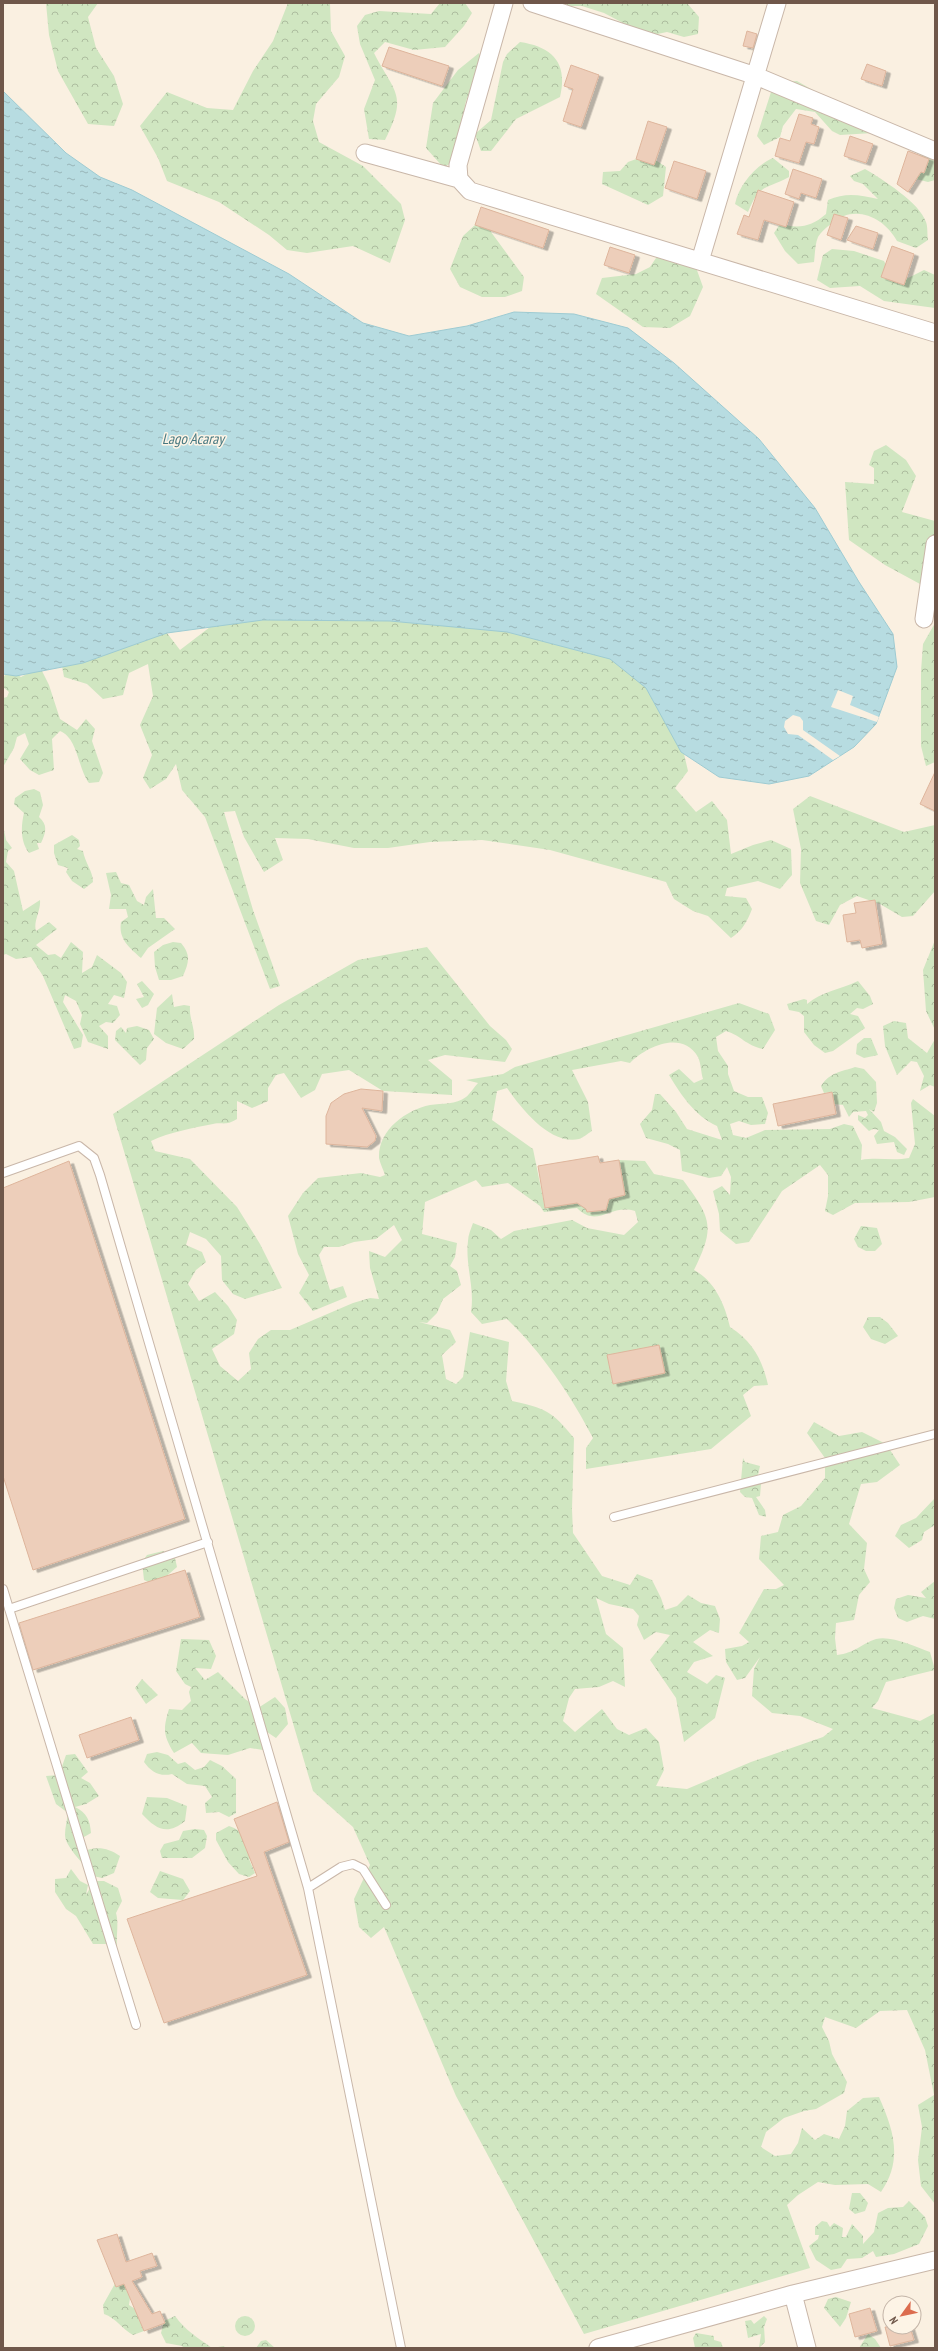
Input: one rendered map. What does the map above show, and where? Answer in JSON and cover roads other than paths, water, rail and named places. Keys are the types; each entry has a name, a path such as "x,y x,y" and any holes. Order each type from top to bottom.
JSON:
{"street":[{"path":"459,179 458,165 504,3"},
{"path":"532,3 756,76 935,151"},
{"path":"700,261 777,3"},
{"path":"365,153 459,179 470,191 935,334"},
{"path":"924,619 935,544"},
{"path":"598,2348 793,2294 935,2260"},
{"path":"793,2294 807,2348"}],"lane":[{"path":"3,1173 79,1146 94,1158 208,1542 308,1888 400,2348"},
{"path":"614,1517 935,1434"},
{"path":"9,1609 208,1542"},
{"path":"3,1589 136,2025"},
{"path":"308,1888 341,1867 353,1864 363,1869 386,1905"}],"water":[{"name":"Lago Acaray","path":"3,91 66,153 100,177 132,190 289,274 363,323 409,336 467,326 514,312 574,314 628,328 674,363 759,439 815,508 859,582 893,634 897,667 876,724 854,747 809,776 769,784 719,777 681,752 646,688 610,659 507,632 390,621 263,620 167,633 83,663 16,676 3,674"}]}
